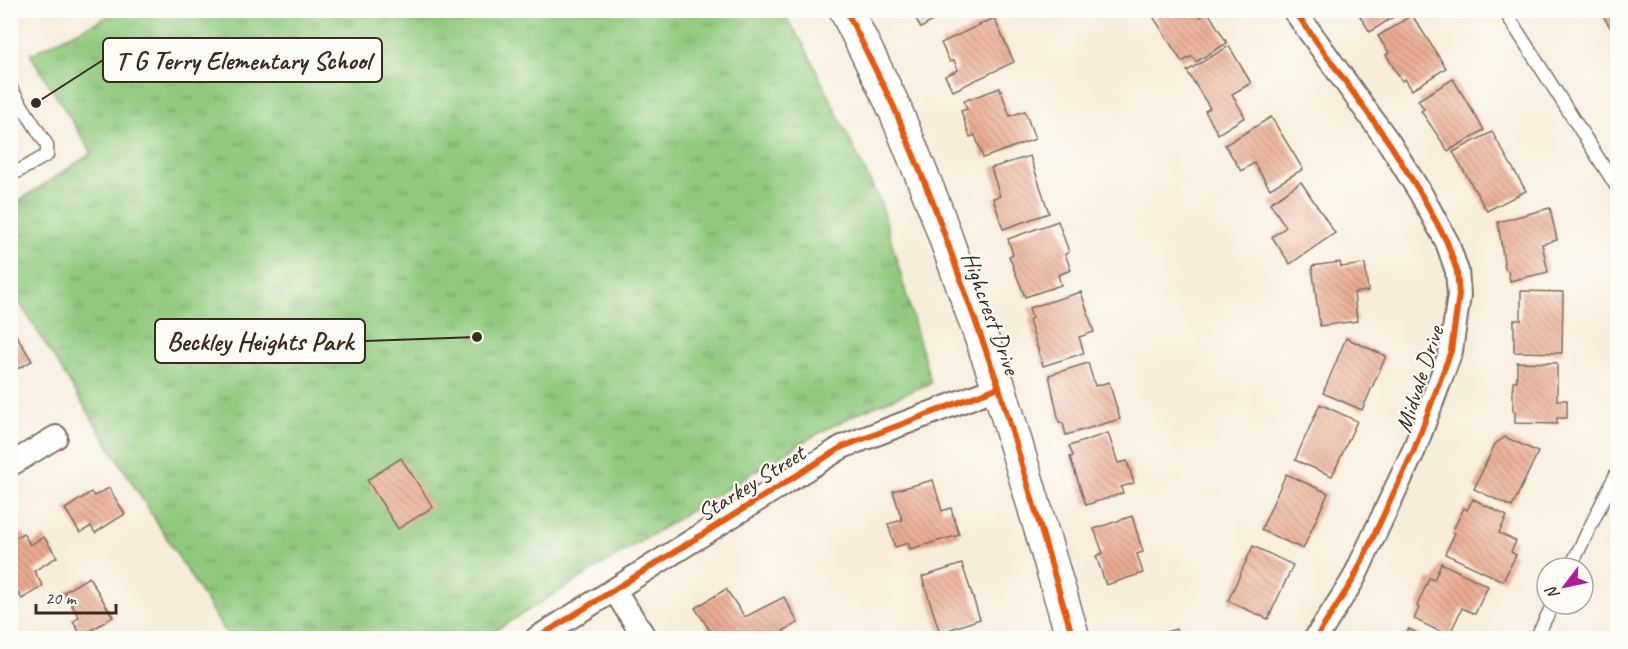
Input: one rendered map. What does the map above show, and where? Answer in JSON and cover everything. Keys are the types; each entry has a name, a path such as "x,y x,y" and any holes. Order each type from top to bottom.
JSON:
{"street":[{"name":"Highcrest Drive","path":"846,10 894,107 935,208 999,387 1073,639"},
{"name":"Midvale Drive","path":"1294,10 1390,144 1421,194 1447,242 1457,272 1459,295 1452,351 1414,450 1353,580 1316,639"},
{"name":"Starkey Street","path":"537,639 842,447 999,387"},
{"path":"10,465 56,437"},
{"path":"615,591 645,639"}],"lane":[{"path":"1504,10 1617,189"},
{"path":"10,87 47,145 47,154 10,176"},
{"path":"1576,556 1617,470"},
{"path":"1536,639 1547,616"}],"green space":[{"path":"119,11 782,11 804,45 881,204 931,383 858,413 808,439 483,638 229,638 11,289 11,206 92,153 30,54"}],"building":[{"path":"911,10 951,10 921,28"},
{"path":"1166,10 1196,10 1200,17 1208,12 1227,43 1196,62 1192,56 1182,62 1154,18"},
{"path":"1356,10 1404,10 1370,32"},
{"path":"1599,10 1618,10 1618,39"},
{"path":"1412,15 1446,68 1412,90 1405,79 1402,81 1386,55 1389,53 1378,36"},
{"path":"994,18 1014,62 953,91 945,76 958,70 954,60 950,62 941,43"},
{"path":"1229,46 1251,83 1232,94 1245,117 1218,134 1205,111 1210,108 1187,71"},
{"path":"1453,79 1484,130 1448,151 1421,111 1424,109 1418,100"},
{"path":"1000,88 1010,116 1025,111 1035,139 983,158 975,135 970,137 961,111 967,109 964,101"},
{"path":"1271,117 1303,169 1270,189 1254,163 1241,171 1225,145"},
{"path":"1492,132 1526,191 1487,211 1453,152"},
{"path":"1030,156 1049,213 1003,229 993,198 1000,196 991,168"},
{"path":"1301,182 1335,233 1290,264 1272,237 1286,227 1270,203"},
{"path":"1550,208 1557,240 1542,244 1548,272 1510,281 1508,271 1505,269 1498,222"},
{"path":"1058,221 1069,252 1065,254 1071,270 1058,275 1061,285 1025,297 1009,256 1013,255 1008,239"},
{"path":"1340,262 1341,267 1365,264 1368,291 1354,293 1357,321 1320,326 1312,266"},
{"path":"1521,291 1563,292 1562,353 1514,352 1514,320 1521,320"},
{"path":"1081,292 1094,332 1079,337 1084,353 1043,366 1029,320 1032,318 1029,308"},
{"path":"16,335 32,361 10,373 10,338"},
{"path":"1346,338 1386,356 1362,410 1323,393"},
{"path":"1517,362 1557,363 1557,400 1567,400 1567,418 1557,418 1557,424 1515,423 1513,381 1517,381"},
{"path":"1088,363 1095,386 1109,382 1120,419 1066,435 1063,423 1059,422 1049,375"},
{"path":"1320,404 1357,421 1332,476 1295,460"},
{"path":"1108,433 1118,463 1127,461 1134,483 1121,487 1123,493 1086,505 1070,457 1073,456 1069,446"},
{"path":"1505,437 1538,452 1512,507 1474,489 1495,444"},
{"path":"401,458 433,507 398,529 367,480"},
{"path":"1286,474 1328,493 1303,549 1261,530"},
{"path":"933,480 942,511 951,508 959,535 910,549 908,543 895,547 888,524 902,520 893,491"},
{"path":"109,488 125,514 95,533 91,526 80,533 65,509 91,492 94,496"},
{"path":"1473,499 1507,516 1499,533 1516,541 1511,552 1516,555 1503,581 1445,554 1455,533 1452,532 1464,508 1467,510"},
{"path":"1132,516 1143,552 1137,554 1143,573 1106,585 1096,556 1103,553 1094,529"},
{"path":"23,533 30,545 44,537 57,557 34,571 43,586 22,599 10,581 10,541"},
{"path":"1253,546 1293,565 1268,619 1228,601"},
{"path":"1441,563 1488,586 1475,614 1462,608 1449,636 1414,619 1429,578 1434,580"},
{"path":"962,564 980,619 940,633 922,577"},
{"path":"89,577 113,617 82,636 73,622 79,617 64,592"},
{"path":"726,589 744,616 784,597 798,623 783,631 785,635 779,638 715,638 695,608"},
{"path":"1176,629 1179,638 1146,638"},
{"path":"1409,629 1426,638 1403,638"},
{"path":"986,632 988,638 966,638"}],"cycle path":[{"path":"846,10 894,107 935,208 999,387 1073,638"},
{"path":"1294,10 1390,144 1421,194 1447,242 1457,271 1459,295 1451,351 1414,450 1353,580 1316,638"},
{"path":"537,638 842,447 999,387"}],"place":[{"name":"T G Terry Elementary School","path":"36,103"},
{"name":"Beckley Heights Park","path":"477,337"}]}
